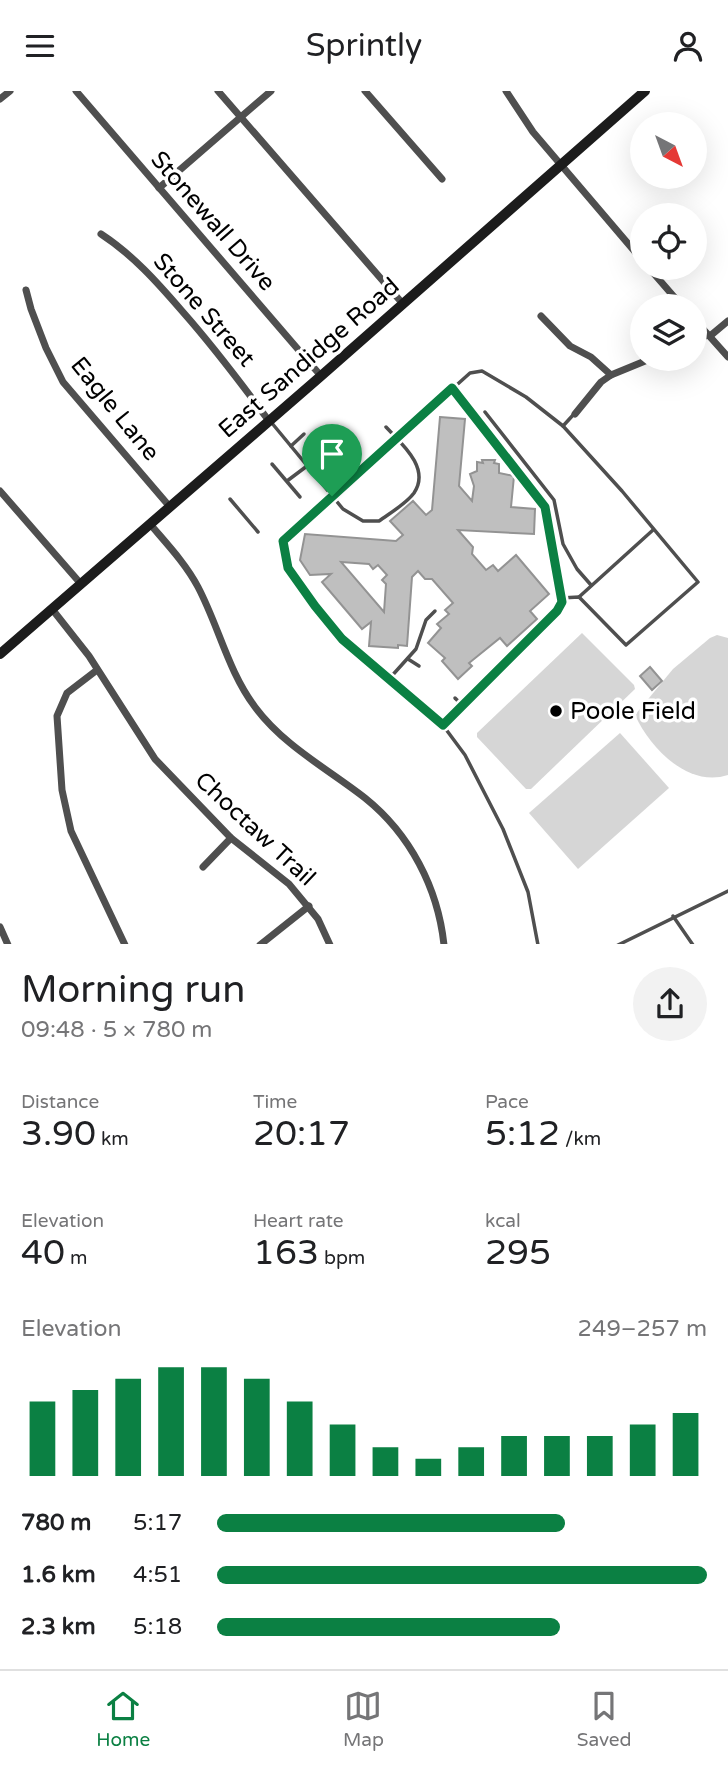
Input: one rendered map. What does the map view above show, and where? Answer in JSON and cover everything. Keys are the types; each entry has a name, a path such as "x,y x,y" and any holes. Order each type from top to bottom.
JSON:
{"street":[{"path":"0,99 10,91"},
{"name":"Stonewall Drive","path":"76,91 321,376"},
{"path":"218,91 403,304"},
{"path":"159,188 271,91"},
{"path":"365,91 442,179"},
{"path":"506,91 524,121 630,246"},
{"name":"East Sandidge Road","path":"0,654 645,91"},
{"name":"Stone Street","path":"101,234 130,255 158,283 269,421"},
{"path":"659,280 672,294"},
{"name":"Eagle Lane","path":"26,290 46,348 63,382 170,507"},
{"path":"541,316 570,346 591,357 611,375"},
{"path":"728,321 708,335 728,357"},
{"path":"575,414 601,382 630,367"},
{"path":"0,491 81,584"},
{"path":"150,524 173,550 197,586 239,682 257,709 294,747 380,811 404,838 425,873 444,944"},
{"name":"Choctaw Trail","path":"52,609 97,670 155,759 230,838 282,877 309,907 330,944"},
{"path":"97,670 67,693 57,716 62,790 68,823 75,841 125,944"},
{"path":"203,867 230,838"},
{"path":"260,944 309,907"},
{"path":"0,927 9,944"}],"lane":[{"path":"538,944 528,892 503,829 465,755 443,725 342,639 288,568 283,541 452,388 470,373 482,371 526,397 563,426 698,582 626,645 579,597"},
{"path":"443,725 557,611 561,599 545,507 452,388"},
{"path":"485,412 554,500 562,544 577,569 591,585"},
{"path":"563,426 575,414"},
{"path":"269,421 332,496 353,517 363,521 379,521 414,493 418,482 417,467 410,452 386,427"},
{"path":"290,446 304,434"},
{"path":"272,464 300,497"},
{"path":"287,481 307,466"},
{"path":"230,499 258,532"},
{"path":"561,599 579,597 653,530"},
{"path":"389,679 416,649 426,619 435,611"},
{"path":"408,659 419,666"},
{"path":"455,698 462,705"},
{"path":"618,944 728,891"},
{"path":"673,916 693,944"}],"shaded area":[{"name":"Poole Field","path":"582,633 635,689 531,789 526,789 477,737 477,733"},
{"path":"717,635 728,638 728,775 713,778 699,776 672,762 650,740 635,715 673,669"},
{"path":"620,733 669,788 578,869 529,813"}],"building":[{"path":"440,417 465,419 459,486 472,501 474,486 470,474 477,471 477,462 495,460 494,463 499,464 499,473 514,476 511,507 535,509 534,534 458,530 473,547 472,554 486,570 493,565 498,571 516,555 549,594 530,611 537,619 507,646 500,638 469,663 472,666 458,679 442,661 445,658 428,643 441,628 437,624 449,614 445,610 453,603 432,579 425,579 418,571 412,577 407,646 369,646 371,622 362,629 322,582 331,574 310,575 300,560 305,534 396,541 403,535 390,521 413,501 426,515 432,510","holes":["341,562 369,564 373,569 378,565 387,575 382,580 386,584 384,612"]},
{"path":"650,667 662,681 652,690 640,676"}],"place":[{"name":"Poole Field","path":"556,711"}],"route":[{"path":"452,388 545,507 562,602 557,611 443,725 342,639 288,568 283,541 332,496 452,388"}]}
